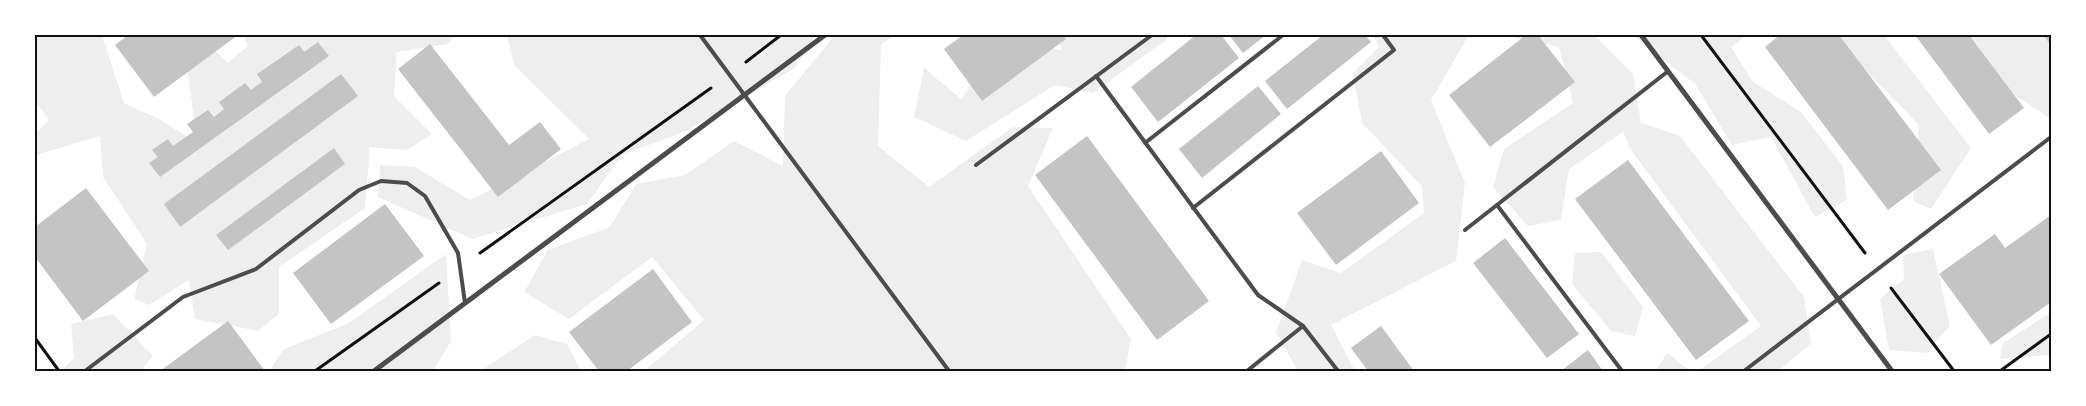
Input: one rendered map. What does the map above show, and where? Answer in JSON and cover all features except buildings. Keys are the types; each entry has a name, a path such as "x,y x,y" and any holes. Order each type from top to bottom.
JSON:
{"street":[{"path":"374,371 825,35"},
{"path":"1641,35 1892,371"}],"lane":[{"path":"700,35 949,371"},
{"path":"976,165 1152,35"},
{"path":"1145,142 1283,35"},
{"path":"1193,208 1394,50 1383,35"},
{"path":"1465,230 1668,72"},
{"path":"1096,76 1258,295 1303,326 1338,371"},
{"path":"1744,371 2051,137"},
{"path":"86,371 183,297 256,269 359,190 380,181 408,183 425,196 458,253 465,303"},
{"path":"1497,205 1622,371"},
{"path":"1247,371 1303,326"}],"path":[{"path":"315,371 730,74 781,35"},
{"path":"1700,35 1954,371"},
{"path":"2000,371 2051,334"},
{"path":"35,338 59,371"}],"shaded area":[{"path":"35,35 102,35 124,103 159,119 197,143 185,50 201,37 228,63 248,46 243,35 454,35 448,44 397,52 394,96 432,134 407,150 370,147 365,208 279,267 279,314 258,331 195,319 189,280 149,305 134,299 147,244 103,177 100,136 36,155 35,157 35,134 49,120 35,100"},
{"path":"507,35 816,35 795,68 686,131 622,155 587,204 472,239 378,197 380,165 415,167 470,200 589,139 514,65"},
{"path":"835,35 894,35 881,45 878,146 929,187 1013,127 1053,128 1028,186 1131,339 1125,371 644,371 704,320 652,257 569,319 524,292 548,250 610,227 636,184 685,175 734,141 783,166 785,96"},
{"path":"1057,35 1168,35 1166,40 1093,93 1055,85 966,141 914,117 924,68 961,99 986,65 1015,42 1062,50"},
{"path":"1373,35 1469,35 1431,100 1465,183 1456,261 1331,325 1355,371 1298,371 1276,333 1302,260 1341,273 1424,213 1422,186 1362,123 1353,73 1379,47"},
{"path":"1503,35 1594,35 1633,74 1641,123 1680,136 1804,297 1811,344 1778,371 1698,371 1761,326 1631,150 1623,132 1569,169 1561,220 1528,226 1493,187 1504,149 1573,103 1559,47"},
{"path":"1632,35 1747,35 1731,47 1752,81 1801,112 1843,166 1847,200 1815,217 1771,137 1732,145 1695,84"},
{"path":"1831,35 1884,35 1971,148 1931,209 1913,201 1919,125"},
{"path":"1951,35 2046,35 2051,39 2051,119 1968,64"},
{"path":"1933,249 1950,326 1926,353 1889,350 1880,299 1904,279 1903,255"},
{"path":"1601,252 1643,307 1635,336 1611,331 1572,284 1575,253"},
{"path":"446,254 451,341 433,371 269,371 284,349 349,323"},
{"path":"2051,312 2051,355 2000,359 2002,344"},
{"path":"113,314 153,356 141,371 61,371 74,358 71,324"},
{"path":"535,335 567,344 581,371 480,371"},
{"path":"1667,353 1690,371 1656,371"}]}
